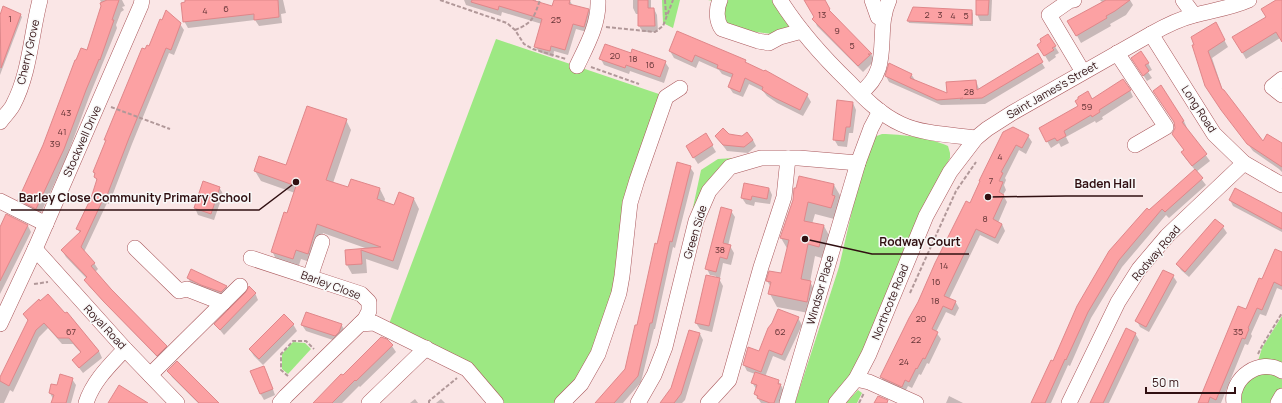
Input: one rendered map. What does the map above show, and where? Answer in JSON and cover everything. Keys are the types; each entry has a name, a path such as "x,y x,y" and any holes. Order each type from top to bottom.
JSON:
{"street":[{"name":"Cherry Grove","path":"0,122 12,106 24,77 40,0"},
{"name":"Stockwell Drive","path":"0,324 46,224 142,0"},
{"path":"578,65 596,24 598,0"},
{"path":"720,0 717,13 719,24 722,29 758,41 769,43 780,37 802,31"},
{"path":"780,0 802,31 833,66 880,111 901,125 917,130 976,138"},
{"path":"872,0 878,17"},
{"path":"860,93 869,86 879,68 882,58 883,30 889,0"},
{"path":"1074,0 1068,1 1048,15 1083,72"},
{"path":"1183,0 1194,15"},
{"name":"Saint James's Street","path":"976,138 1012,113 1174,22 1194,15 1234,7 1249,0"},
{"name":"Long Road","path":"1151,34 1214,134 1244,163 1282,185"},
{"path":"1117,53 1166,127 1134,145"},
{"path":"1282,79 1272,87 1282,95"},
{"path":"562,403 581,384 598,354 619,293 630,203 637,180 666,97 680,88"},
{"name":"Windsor Place","path":"787,403 858,163 871,128 880,111"},
{"name":"Northcote Road","path":"836,403 863,381 869,354 926,216 950,172 976,138"},
{"name":"Green Side","path":"638,403 654,375 665,347 696,221 709,191 730,167 761,158 788,158 858,163"},
{"path":"708,403 729,380 761,267 784,197 788,158"},
{"name":"Rodway Road","path":"1069,403 1118,302 1139,269 1167,236 1244,163"},
{"path":"0,202 46,224"},
{"path":"310,277 322,242"},
{"path":"135,248 179,291 187,288 223,303"},
{"name":"Royal Road","path":"35,249 125,349 177,403"},
{"name":"Barley Close","path":"251,258 361,294 369,302 370,311 365,319 280,403"},
{"path":"150,375 240,286"},
{"path":"360,324 374,323 467,369 496,403"},
{"path":"369,403 426,348"},
{"path":"86,403 101,375 125,349"},
{"path":"1234,403 1233,397 1236,385 1244,375 1254,368 1265,366 1282,371"},
{"path":"863,381 916,403"},
{"path":"1278,403 1282,396"}],"path":[{"path":"440,0 507,23 516,30 524,44 533,49 639,84"},
{"path":"516,30 527,25 534,17 540,0"},
{"path":"665,0 666,19"},
{"path":"596,24 614,28 655,32 663,26 673,0"},
{"path":"99,102 170,129"},
{"path":"908,297 956,191 978,159"},
{"path":"18,286 63,280"},
{"path":"1254,368 1262,346 1282,313"},
{"path":"297,385 281,370 281,354 292,341 306,341 324,359"},
{"path":"429,403 429,401 467,369"},
{"path":"859,403 863,381"}],"green space":[{"path":"662,0 680,0 673,28 663,23"},
{"path":"708,0 772,0 796,30 772,34 740,30 722,22 713,1"},
{"path":"496,39 659,94 658,108 618,280 594,357 555,403 500,403 474,371 389,324"},
{"path":"882,134 916,137 941,143 948,146 950,158 929,195 862,357 836,395 828,403 795,403 839,267 861,172 874,137"},
{"path":"749,157 692,212 701,170 718,159"},
{"path":"1282,316 1282,388 1273,403 1238,403 1241,385 1254,374 1262,348"},
{"path":"293,342 305,343 311,349 288,374 282,369 282,354"},
{"path":"858,390 862,393 857,403 846,403"}],"building":[{"path":"107,0 119,0 112,20 114,20 100,60 99,59 86,90 64,149 36,209 18,200 43,145 75,60 81,48 87,50 101,6 100,3"},
{"path":"185,0 278,0 279,17 254,20 254,14 183,22 181,3 185,2"},
{"path":"472,0 532,0 552,6 554,0 570,0 569,4 589,9 584,27 573,24 565,50 551,46 550,51 534,47 542,19 499,6 498,10 471,2"},
{"path":"638,0 648,0 648,8 654,8 655,26 638,26"},
{"path":"804,0 825,0 830,9 829,10 872,54 868,54 870,55 858,66 812,19 814,17"},
{"path":"976,0 989,0 988,15 976,15"},
{"path":"1106,0 1130,0 1106,16 1107,18 1076,36 1067,21"},
{"path":"1276,0 1282,0 1282,42 1276,32 1242,53 1232,37 1266,17 1261,9"},
{"path":"3,6 21,14 1,68 0,15"},
{"path":"913,7 972,10 972,24 907,21"},
{"path":"166,10 181,23 171,50 166,48 106,198 104,197 81,247 95,263 91,266 111,289 167,346 157,356 84,280 87,277 61,250 81,231 76,229 91,198 97,179 94,177 95,173 93,172 106,140 104,140 142,48 145,49 147,45 149,46 160,19 162,20"},
{"path":"1216,22 1225,40 1208,51 1222,89 1263,141 1267,134 1282,143 1282,167 1247,144 1205,86 1192,45 1194,45 1191,37"},
{"path":"677,31 746,60 745,62 764,71 765,70 808,94 800,110 773,97 762,90 763,87 745,78 740,92 728,87 733,74 717,68 718,65 695,55 692,62 669,51"},
{"path":"1048,34 1056,46 1052,48 1054,50 1044,56 1037,45 1041,42 1040,39"},
{"path":"605,44 631,53 632,49 666,61 660,77 626,65 625,68 599,59"},
{"path":"1141,51 1149,63 1145,65 1149,71 1143,76 1131,58"},
{"path":"1038,53 1043,62 982,98 937,100 885,76 889,63 912,74 910,78 947,93 946,82 976,80 977,90"},
{"path":"1123,79 1131,90 1099,110 1100,112 1092,117 1091,115 1064,131 1066,136 1057,141 1055,138 1046,142 1039,128 1078,106 1075,101 1078,97 1088,91 1092,99"},
{"path":"1161,85 1184,121 1182,122 1207,154 1192,166 1181,152 1184,150 1172,134 1175,128 1174,122 1153,91"},
{"path":"837,100 853,102 850,127 846,127 844,141 833,140"},
{"path":"307,106 347,119 326,180 348,187 351,179 380,188 377,199 394,205 399,192 414,198 393,261 361,250 362,264 346,265 345,250 381,247 317,224 308,254 296,250 293,259 271,252 284,212 287,213 296,186 254,171 259,156 286,165"},
{"path":"1013,127 1029,135 1022,148 1016,145 1001,172 1003,173 999,181 1003,182 999,192 1004,195 993,219 1002,224 995,238 976,229 944,296 956,301 952,310 943,306 932,329 938,332 925,359 923,358 917,369 916,368 909,382 905,380 902,387 880,377 918,302 935,263 966,201 970,203 1003,132"},
{"path":"723,128 729,134 735,135 742,136 747,132 753,140 744,147 723,145 715,136"},
{"path":"706,133 713,145 693,158 686,146"},
{"path":"677,162 691,166 672,242 670,241 652,323 650,323 638,376 614,403 595,403 625,369 635,325 637,325 655,243 657,244"},
{"path":"1195,169 1203,178 1165,212 1162,209 1119,260 1088,312 1045,403 1031,403 1051,360 1053,361 1077,306 1109,251 1147,208 1149,210"},
{"path":"799,176 834,184 832,195 835,196 831,208 808,202 804,221 824,225 819,247 808,244 801,279 811,281 807,302 768,294 771,282 766,281 769,271 781,273 789,240 780,238 793,200 794,188 796,188"},
{"path":"203,181 220,187 211,214 194,208"},
{"path":"744,183 769,188 767,199 752,196 751,200 741,198"},
{"path":"1235,188 1282,213 1282,229 1229,200"},
{"path":"721,207 732,210 723,243 731,245 727,259 720,257 716,272 705,269"},
{"path":"6,214 28,225 0,281 0,227"},
{"path":"1215,219 1224,226 1185,272 1176,264"},
{"path":"1275,249 1282,252 1282,286 1274,282 1262,310 1257,308 1245,339 1242,338 1216,400 1210,397 1208,403 1198,403 1238,306 1246,309 1259,278 1262,279"},
{"path":"191,269 227,286 221,292 201,285 187,278"},
{"path":"1163,270 1174,275 1146,327 1135,321"},
{"path":"706,275 720,278 709,326 695,323"},
{"path":"249,286 256,293 220,330 214,324 246,292"},
{"path":"48,294 65,313 67,312 99,351 79,368 72,360 81,352 69,338 58,338 44,323 36,330 9,386 0,381 0,377 28,320 23,314 39,299 40,301"},
{"path":"778,309 799,317 782,355 769,350 761,372 743,365 748,347 759,351 768,328 772,323"},
{"path":"306,312 342,324 339,332 335,336 301,325"},
{"path":"284,314 294,324 259,359 249,349"},
{"path":"1126,328 1136,333 1105,399 1103,403 1090,403"},
{"path":"689,330 700,333 681,394 674,403 660,403 671,388"},
{"path":"381,337 387,339 393,345 332,403 313,403 341,374 343,375"},
{"path":"177,361 219,403 199,403 167,371"},
{"path":"264,366 273,389 260,394 250,371"},
{"path":"755,372 779,380 778,384 781,384 774,403 757,398 758,396 754,394 757,385 751,383"},
{"path":"60,374 73,378 66,403 51,403 54,395 49,393 51,384 57,385"},
{"path":"119,385 148,403 108,403"},
{"path":"878,396 888,400 887,403 874,403"}],"place":[{"name":"Barley Close Community Primary School","path":"296,182"},
{"name":"Baden Hall","path":"988,197"},
{"name":"Rodway Court","path":"805,239"}]}
